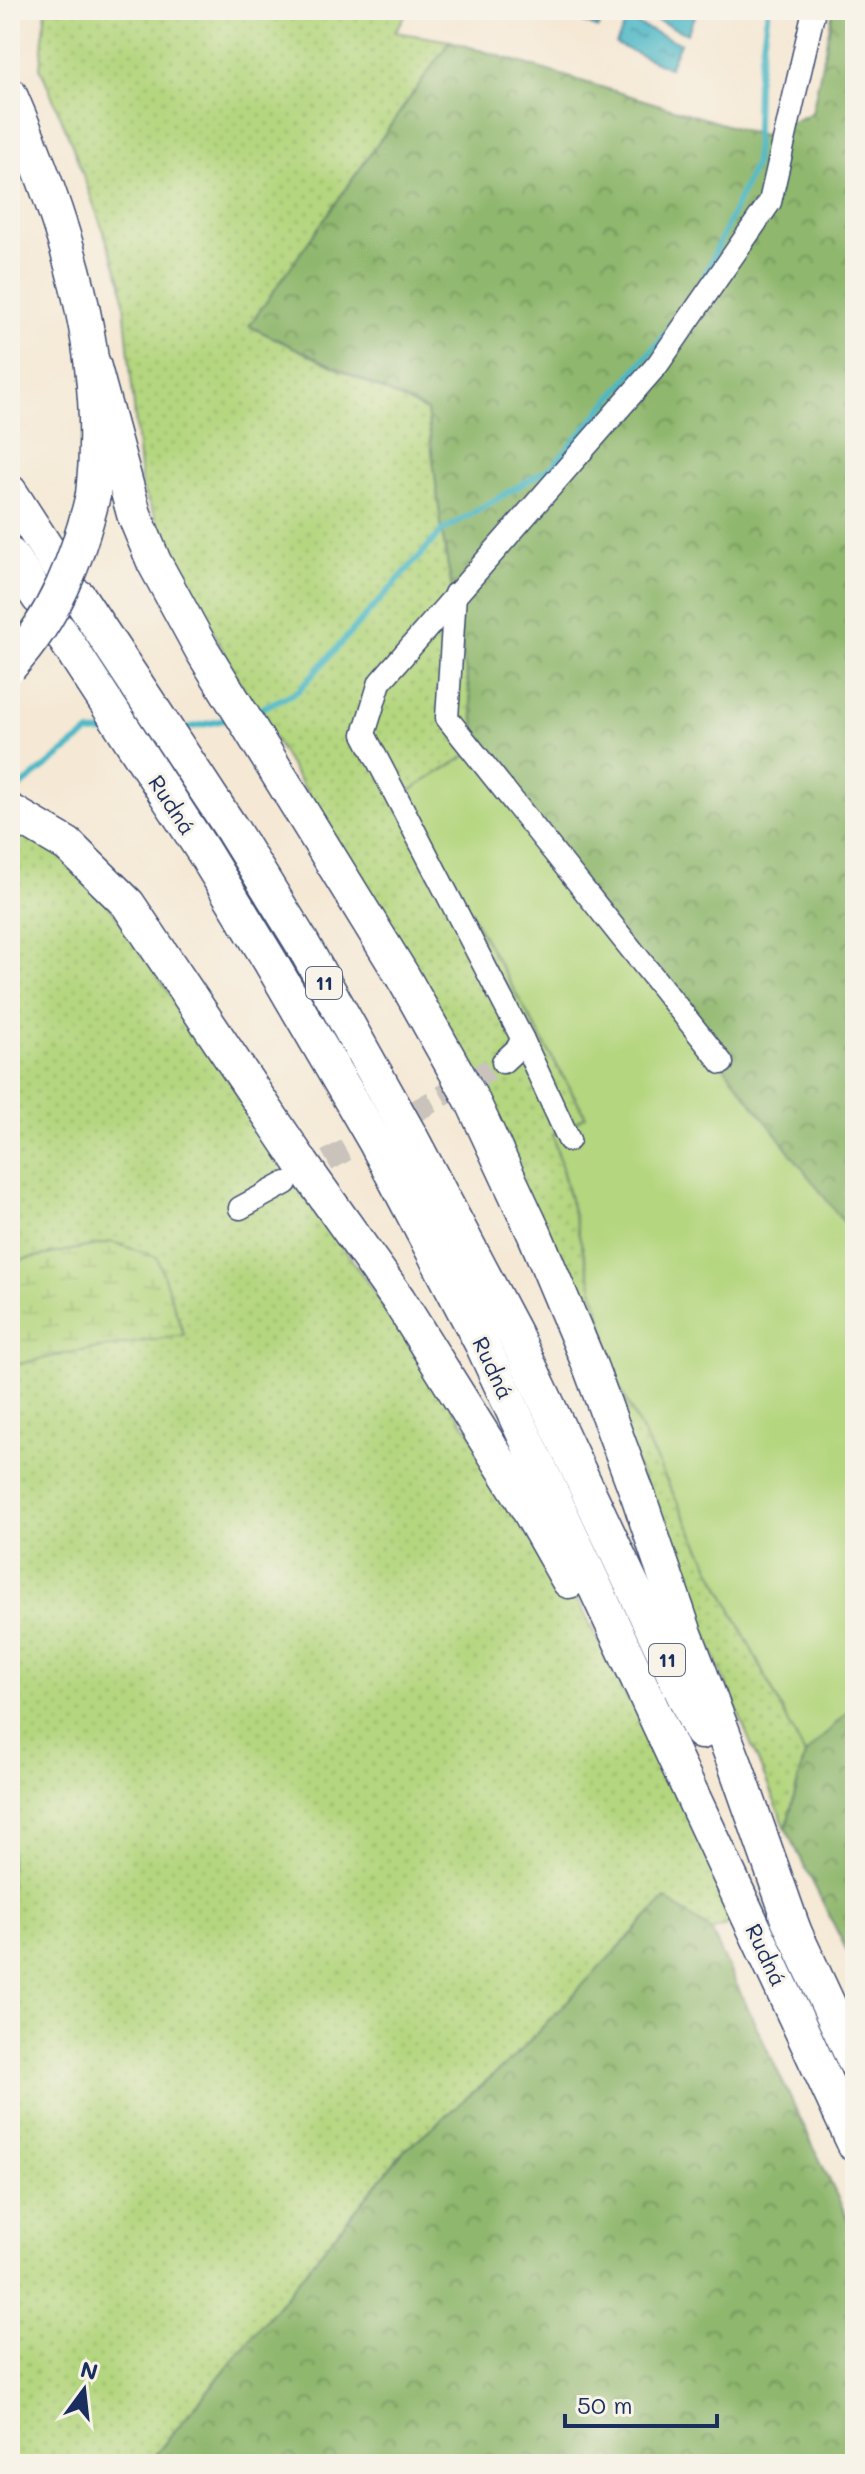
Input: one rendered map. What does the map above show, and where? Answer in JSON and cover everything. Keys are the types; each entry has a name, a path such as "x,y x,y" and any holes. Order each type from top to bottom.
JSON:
{"highway":[{"path":"10,95 55,207 85,310 98,427 93,495 78,551 66,581 36,634 10,666"},
{"path":"93,364 130,501 154,562 202,650 403,977 473,1102 535,1235 590,1366 634,1483 684,1631 795,1934"},
{"path":"10,492 56,563"},
{"path":"10,555 39,598"},
{"name":"Rudná","path":"79,597 233,831 302,943 408,1132 515,1335 855,2062"},
{"name":"Rudná","path":"59,630 225,887 376,1143 482,1344 855,2145"},
{"path":"10,811 68,845 128,904 302,1164 398,1299 558,1561 628,1700 653,1715"}],"lane":[{"path":"569,1140 522,1038 364,734 380,682 658,364 770,202 814,10"},
{"path":"455,594 447,718 722,1063"},
{"path":"503,1062 518,1048 522,1038"},
{"path":"240,1208 286,1183"}],"green space":[{"path":"46,10 409,10 395,32 450,41 250,326 427,411 442,531 479,748 403,795 586,1117 553,1135 618,1384 805,1755 786,1829 474,1072 234,672 142,490 122,283 40,67"},
{"path":"833,10 855,10 855,1237 479,748 442,531 427,411 249,326 450,41 762,136 812,113"},
{"path":"479,748 855,1237 855,1704 805,1755 618,1384 553,1134 586,1116 403,795"},
{"path":"10,811 68,845 558,1561 628,1700 653,1715 749,1919 711,1931 665,1900 511,2060 403,2152 148,2464 10,2464 10,1366 184,1334 112,1242 10,1262"},
{"path":"112,1242 157,1257 184,1335 68,1353 10,1366 10,1262"},
{"path":"855,1704 855,1967 786,1829 805,1755"},
{"path":"665,1899 711,1931 855,2234 855,2464 148,2464 403,2152 511,2060"}],"water":[{"path":"557,10 607,10 598,29"},
{"path":"634,10 698,10 687,34"},
{"path":"627,20 680,43 669,68 616,44"}],"waterway":[{"path":"700,286 755,163 757,83 768,10"},
{"path":"252,713 298,691 442,531 553,466 659,342 684,308"},
{"path":"178,730 229,719"},
{"path":"10,795 88,733 111,732"}],"tunnel":[{"path":"298,1177 503,1062"}]}
